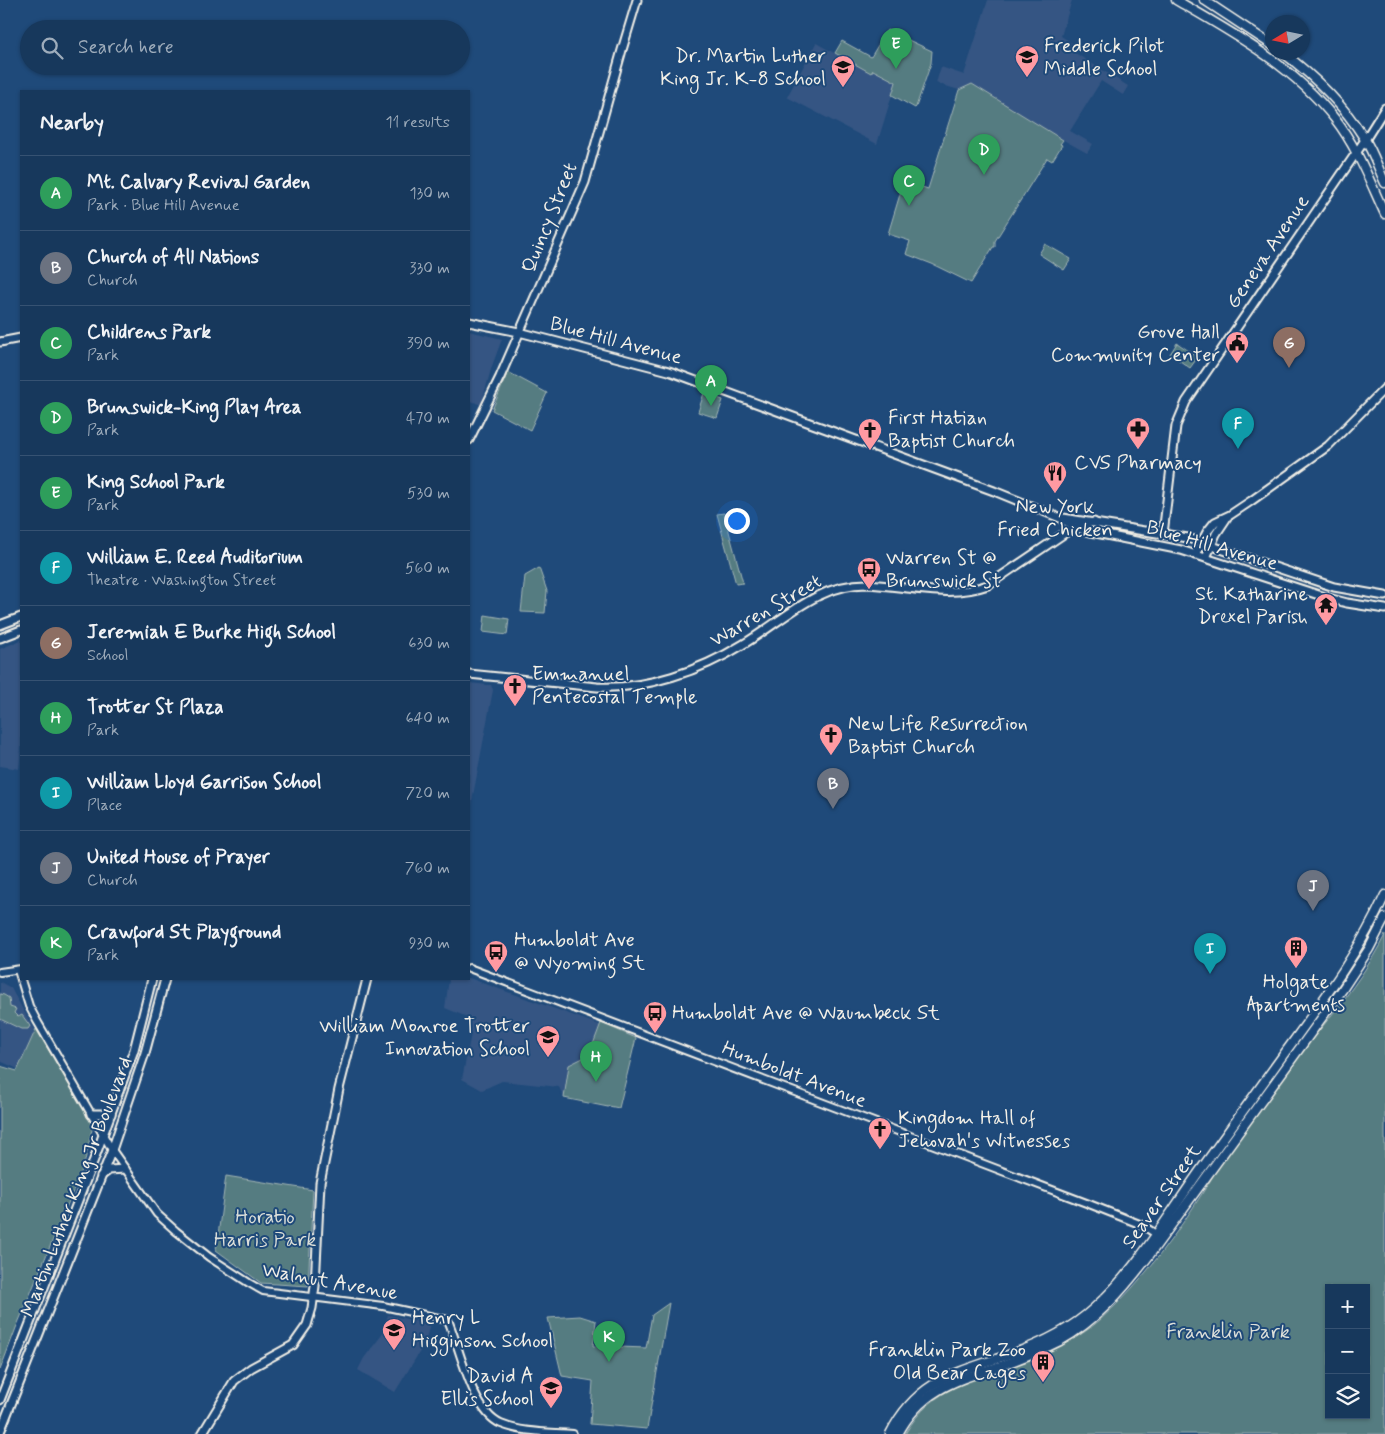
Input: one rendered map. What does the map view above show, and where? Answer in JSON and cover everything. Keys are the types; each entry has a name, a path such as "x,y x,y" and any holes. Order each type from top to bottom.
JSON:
{"main road":[{"name":"Quincy Street","path":"470,438 500,377 585,182 638,0"},
{"path":"1176,0 1241,38 1300,82 1335,119 1356,152 1385,214"},
{"path":"1204,0 1265,40"},
{"path":"1292,60 1308,72 1352,119 1366,140 1385,183"},
{"name":"Geneva Avenue","path":"1163,534 1180,413 1356,152 1366,140 1385,108"},
{"name":"Blue Hill Avenue","path":"470,322 519,332 669,371 994,491 1060,518 1075,527 1096,534 1160,544 1328,598 1385,609"},
{"path":"0,342 20,338"},
{"path":"1195,554 1215,522 1230,515 1284,479 1328,446 1385,388"},
{"path":"1206,558 1221,524 1230,515"},
{"name":"Blue Hill Avenue","path":"1060,518 1094,522 1201,542 1334,587 1385,596"},
{"name":"Warren Street","path":"470,674 597,687 618,688 640,685 704,665 722,657 795,608 816,596 834,589 857,584 957,592 983,587 1075,527 1094,522"},
{"path":"0,625 20,617"},
{"path":"0,638 20,630"},
{"name":"Seaver Street","path":"898,1434 915,1408 941,1388 966,1376 1030,1354 1059,1341 1088,1323 1124,1288 1343,970 1364,937 1385,895"},
{"name":"Seaver Street","path":"890,1434 909,1405 936,1382 952,1374 1026,1349 1055,1335 1081,1319 1101,1302 1159,1236 1345,985 1369,949 1385,918"},
{"name":"Martin Luther King Jr Boulevard","path":"0,1400 111,1114 134,1050 152,980"},
{"name":"Martin Luther King Jr Boulevard","path":"0,1432 100,1176 112,1150 145,1053 165,980"},
{"path":"202,1434 234,1381 251,1368 297,1342 307,1325 313,1297 320,1183 339,1089 366,980"},
{"path":"91,1114 111,1114"},
{"path":"100,1176 109,1170 125,1169"}],"street":[{"name":"Humboldt Avenue","path":"470,968 1142,1225 1159,1236"},
{"name":"Walnut Avenue","path":"0,972 19,969"},
{"name":"Walnut Avenue","path":"22,980 29,1006 36,1021 112,1150 157,1214 176,1232 209,1257 263,1290 384,1306 448,1320 454,1331 469,1381 478,1399 490,1415 499,1423 514,1428 573,1434"}],"shaded area":[{"name":"Frederick Pilot Middle School","path":"988,0 1072,0 1061,36 1078,47 1075,53 1128,86 1123,95 1101,81 1070,131 1093,144 1087,153 1049,132 972,84 959,90 936,83 941,67 964,75"},
{"name":"Dr. Martin Luther King Jr. K-8 School","path":"816,43 871,73 873,70 896,82 877,144 787,97"},
{"path":"470,331 502,339 481,405 470,400"},
{"path":"20,640 19,769 0,766 0,649"},
{"path":"470,683 491,685 493,690 470,812"},
{"name":"William Monroe Trotter Innovation School","path":"470,978 636,1038 619,1108 564,1098 559,1087 502,1081 482,1090 462,1079 471,1034 467,1017 445,1008 449,980 470,980"},
{"path":"0,982 11,988 64,1080 32,1075 0,1061"},
{"name":"Henry L Higginson School","path":"388,1315 430,1324 425,1343 395,1392 358,1370 364,1358 381,1336"}],"green space":[{"path":"887,30 932,51 931,63 915,108 892,95 896,82 873,70 871,73 835,53 842,41 871,57"},
{"path":"972,84 1063,140 1052,161 1047,158 995,241 995,247 993,247 971,283 906,254 910,241 888,234 904,181 928,189 959,90"},
{"path":"1045,244 1071,259 1064,270 1039,254"},
{"path":"1177,343 1198,357 1190,368 1170,354"},
{"path":"508,372 547,393 530,430 492,410"},
{"path":"704,393 723,400 717,418 698,412"},
{"path":"724,513 743,583 736,584 717,514"},
{"path":"539,568 547,591 545,613 521,612 525,576"},
{"path":"485,615 509,619 507,635 483,632"},
{"name":"Franklin Park","path":"1385,935 1385,1434 905,1434 916,1417 942,1394 957,1386 1034,1358 1064,1344 1092,1327 1116,1305 1160,1255 1198,1200 1236,1137 1360,977"},
{"path":"0,994 9,998 10,1007 16,1009 14,1013 18,1017 22,1015 30,1026 28,1029 21,1029 0,1019"},
{"path":"601,1023 636,1038 619,1108 564,1098 569,1065 589,1055"},
{"path":"36,1029 93,1125 84,1165 0,1370 0,1066 17,1071"},
{"name":"Horatio Harris Park","path":"226,1176 313,1190 308,1286 261,1283 216,1250"},
{"path":"669,1303 647,1429 590,1424 593,1381 562,1376 548,1318 580,1316 596,1321 593,1346 646,1348 652,1315"}],"place":[{"name":"King School Park","path":"896,69"},
{"name":"Frederick Pilot Middle School","path":"1027,78"},
{"name":"Dr. Martin Luther King Jr. K-8 School","path":"843,88"},
{"name":"Brunswick-King Play Area","path":"984,175"},
{"name":"Childrens Park","path":"909,206"},
{"name":"Grove Hall Community Center","path":"1237,364"},
{"name":"Jeremiah E Burke High School","path":"1289,368"},
{"name":"Mt. Calvary Revival Garden","path":"711,406"},
{"name":"William E. Reed Auditorium","path":"1238,449"},
{"name":"CVS Pharmacy","path":"1138,450"},
{"name":"First Hatian Baptist Church","path":"870,451"},
{"name":"New York Fried Chicken","path":"1055,494"},
{"name":"Warren St @ Brunswick St","path":"869,590"},
{"name":"St. Katharine Drexel Parish","path":"1326,626"},
{"name":"Emmanuel Pentecostal Temple","path":"515,707"},
{"name":"New Life Resurrection Baptist Church","path":"831,756"},
{"name":"Church of All Nations","path":"833,809"},
{"name":"United House of Prayer","path":"1313,911"},
{"name":"Holgate Apartments","path":"1296,969"},
{"name":"Humboldt Ave @ Wyoming St","path":"496,973"},
{"name":"William Lloyd Garrison School","path":"1210,974"},
{"name":"Humboldt Ave @ Waumbeck St","path":"655,1034"},
{"name":"William Monroe Trotter Innovation School","path":"548,1058"},
{"name":"Trotter St Plaza","path":"596,1082"},
{"name":"Kingdom Hall of Jehovah's Witnesses","path":"880,1150"},
{"name":"Henry L Higginson School","path":"394,1351"},
{"name":"Crawford St Playground","path":"609,1362"},
{"name":"Franklin Park Zoo Old Bear Cages","path":"1043,1383"},
{"name":"David A Ellis School","path":"551,1409"}]}
